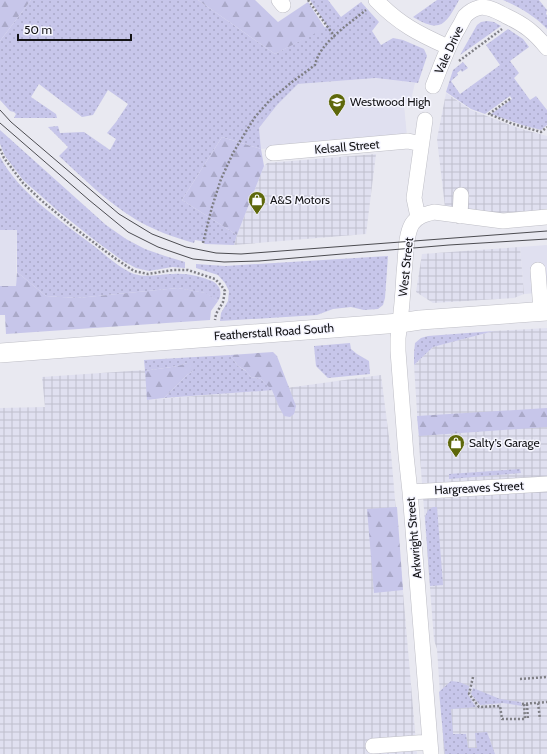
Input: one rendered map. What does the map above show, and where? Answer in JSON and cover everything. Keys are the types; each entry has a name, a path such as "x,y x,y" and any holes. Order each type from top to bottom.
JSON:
{"main road":[{"name":"Featherstall Road South","path":"0,353 544,311"}],"street":[{"path":"373,4 407,27 448,47"},
{"name":"Vale Drive","path":"433,86 448,47 456,31 465,16 476,4 490,8 528,28 547,48"},
{"path":"425,120 414,198 418,217 434,212 503,221 547,218"},
{"name":"Kelsall Street","path":"273,153 408,142 421,144"},
{"path":"460,216 461,195"},
{"name":"West Street","path":"400,323 407,242 413,223 418,217"},
{"path":"538,270 544,311"},
{"name":"Arkwright Street","path":"400,323 398,352 425,670 430,748"},
{"name":"Hargreaves Street","path":"410,492 547,484"},
{"path":"373,746 430,748"}],"path":[{"path":"308,0 335,37"},
{"path":"203,243 221,179 233,153 255,117 269,101 315,65 317,57 322,49 373,4"},
{"path":"454,64 507,25"},
{"path":"510,99 489,114 514,124 541,132 547,127"},
{"path":"0,149 4,158 22,183 77,230 134,271 148,274 173,270 188,270 215,279 222,285 225,291 223,302 216,314 215,324"},
{"path":"188,265 188,270"},
{"path":"473,677 469,694 479,708 500,706 502,719 525,719 525,704"},
{"path":"520,679 547,677"},
{"path":"525,704 547,702"},
{"path":"538,703 540,719"},
{"path":"525,704 528,720"}],"shaded area":[{"name":"Westwood High","path":"376,78 415,83 410,104 404,105 407,136 261,149 259,128 277,105 298,84"},
{"path":"446,93 471,110 518,128 547,136 547,210 499,213 445,207 437,139"},
{"path":"376,154 366,234 234,245 264,166 267,163"},
{"path":"0,230 17,230 16,286 0,286"},
{"path":"547,245 547,292 524,294 520,247"},
{"path":"520,247 524,294 514,298 433,303 416,292 422,254"},
{"path":"547,328 547,754 444,754 437,649 434,640 414,365 433,347 494,331"},
{"path":"145,370 148,400 279,389 381,375 391,453 417,754 0,754 0,408 45,407 42,377"}],"green space":[{"path":"0,0 31,0 0,41"},
{"path":"31,0 198,0 275,54 327,26 310,0 328,0 341,17 361,2 379,22 372,31 381,45 393,38 403,40 424,49 427,56 418,83 376,78 298,84 277,105 259,128 261,149 222,137 182,200 237,235 234,245 205,244 201,241 195,240 194,243 163,233 135,219 105,197 59,156 68,147 48,127 58,126 60,133 84,132 110,150 116,139 107,133 128,104 108,90 93,115 82,117 39,84 31,97 56,114 57,118 14,118 16,114 10,111 0,100 0,41"},
{"path":"198,0 255,0 278,22 308,2 325,28 275,54"},
{"path":"437,0 459,0 450,16 441,24 436,26 422,22 413,17"},
{"path":"503,0 539,0 547,10 547,29 526,12"},
{"path":"481,22 494,22 501,26 460,55 477,25"},
{"path":"508,29 523,39 529,47 510,61 519,73 514,78 530,100 536,96 547,110 547,125 541,130 491,114 512,99 510,96 485,114 471,109 446,92 453,70 463,62 468,68 457,73 458,75 451,81 460,94 500,65 486,45"},
{"path":"0,130 106,225 126,239 145,249 185,262 185,268 172,267 149,271 136,268 123,261 97,242 58,211 23,180 5,156 0,144"},
{"path":"222,137 261,149 264,166 237,235 182,200"},
{"path":"0,157 18,183 30,195 55,217 113,262 134,274 139,275 149,276 183,274 207,279 219,287 220,298 218,301 205,293 178,288 77,298 46,296 17,272 17,230 0,230"},
{"path":"388,256 385,298 383,305 378,309 364,310 351,307 333,309 317,315 220,321 221,313 228,301 229,291 225,283 218,275 196,268 196,264 225,266"},
{"path":"17,272 46,296 77,298 178,288 206,293 218,301 211,311 210,320 6,334 5,315 0,315 0,286 16,286"},
{"path":"494,331 433,347 414,365 415,343 421,338 428,336"},
{"path":"350,343 351,349 369,361 370,374 328,378 316,366 314,346"},
{"path":"273,352 277,356 296,406 294,414 290,417 284,416 272,390 261,379 251,377 245,370 238,366 230,355"},
{"path":"230,355 238,366 246,371 251,377 261,379 273,390 164,398 193,371 187,363 145,371 144,360"},
{"path":"187,363 195,366 193,371 164,398 147,400 145,371"},
{"path":"547,408 547,427 419,436 417,416"},
{"path":"520,469 521,473 449,479 449,474"},
{"path":"397,507 403,590 374,593 367,509"},
{"path":"433,507 437,507 443,585 430,586 425,517 428,510"},
{"path":"451,681 469,686 468,695 476,707 451,709 453,734 466,734 468,748 477,748 475,733 487,732 495,754 445,754 439,692"},
{"path":"473,688 500,699 521,702 522,706 503,703 480,705 471,694"}],"tram line":[{"path":"0,110 11,122 119,214 152,234 186,247 216,253 241,254 547,231"},
{"path":"0,123 128,232 158,247 193,259 224,262 259,261 449,245 547,239"}],"place":[{"name":"Westwood High","path":"337,117"},
{"name":"A&S Motors","path":"257,215"},
{"name":"Salty's Garage","path":"456,458"}]}
